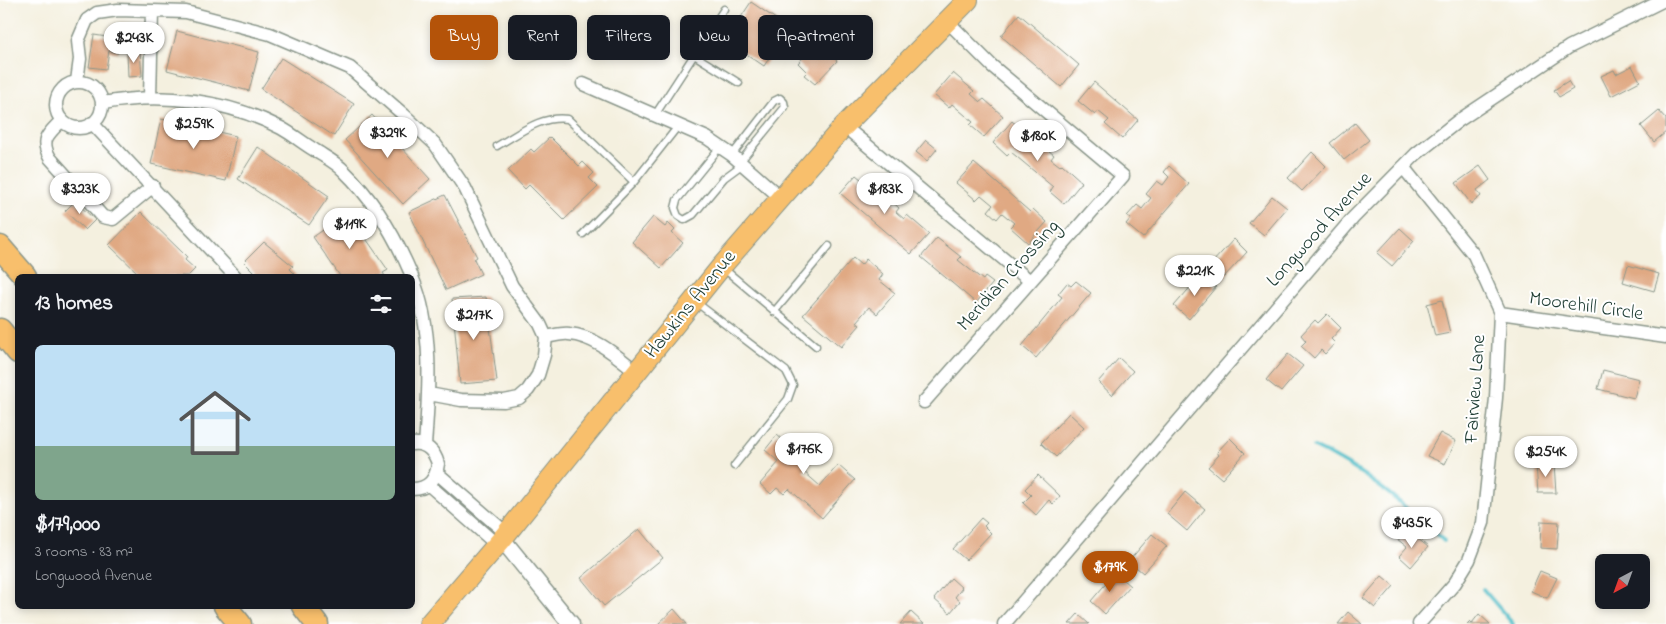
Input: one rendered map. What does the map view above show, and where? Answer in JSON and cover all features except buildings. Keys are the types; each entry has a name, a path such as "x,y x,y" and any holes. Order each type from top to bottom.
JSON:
{"highway":[{"path":"0,247 23,274"},
{"path":"0,330 15,348"},
{"path":"220,609 230,624"},
{"path":"228,609 240,624"},
{"path":"292,609 304,624"},
{"path":"304,609 317,624"}],"main road":[{"name":"Hawkins Avenue","path":"429,624 502,539 694,300 780,198 844,126 968,0"}],"street":[{"name":"Longwood Avenue","path":"1004,624 1353,218 1416,154 1458,121 1569,47 1664,0"},
{"path":"77,81 80,59 78,40 87,20 97,13 118,10 186,12 270,34 350,68 435,144 465,188 512,286 540,324 546,338 544,355 538,375 528,390 519,398 504,401 461,400 429,394"},
{"path":"150,98 152,11"},
{"name":"Meridian Crossing","path":"924,402 1123,176 992,66 947,21"},
{"path":"77,81 88,83 99,91 103,103 101,114 92,123 82,128 72,127 58,117 54,104 57,94 63,87 77,81"},
{"path":"583,84 707,138 738,160 780,198"},
{"path":"103,103 134,97 171,98 228,107 281,128 343,169 366,195 401,249 411,274"},
{"path":"62,120 45,139 44,149 103,217 113,219 152,186"},
{"path":"92,123 233,274"},
{"path":"844,126 1030,281"},
{"name":"Fairview Lane","path":"1403,167 1474,256 1500,313 1496,398 1483,523 1469,560 1456,583 1419,624"},
{"path":"415,283 419,292 426,340 429,394 419,444 436,456 438,464 437,473 428,485 421,489 415,489"},
{"name":"Moorehill Circle","path":"1500,313 1666,337"},
{"path":"546,338 568,334 584,337 609,351 637,372"},
{"path":"437,473 502,539 571,624"},
{"path":"428,485 502,539"}],"lane":[{"path":"720,15 724,9"},
{"path":"655,115 691,60"},
{"path":"702,60 739,83"},
{"path":"720,147 677,200 675,208 678,216 684,220 694,216 738,160 785,107 784,102 780,98 774,101 738,160"},
{"path":"497,146 540,122 554,117 568,119 634,182"},
{"path":"583,234 634,182 679,125"},
{"path":"774,312 829,246"},
{"path":"721,267 816,346"},
{"path":"694,300 786,372 793,385 788,399 734,466"}],"waterway":[{"path":"1314,447 1367,477 1444,541"},
{"path":"1483,589 1513,624"}]}
